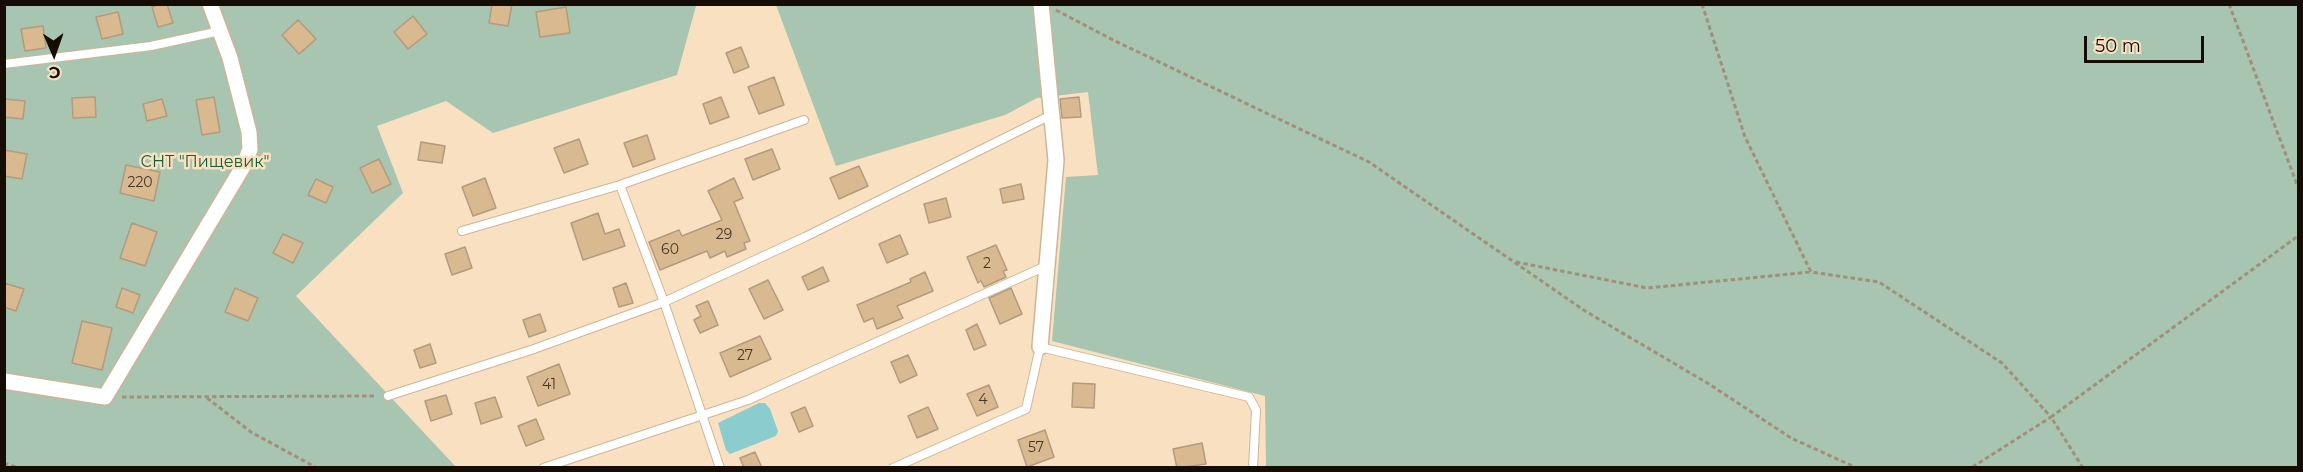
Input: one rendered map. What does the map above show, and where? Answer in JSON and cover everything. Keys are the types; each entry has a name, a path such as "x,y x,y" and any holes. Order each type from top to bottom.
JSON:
{"street":[{"path":"4,381 105,397 244,165 250,149 249,132 210,4"},
{"path":"1040,347 1056,160 1041,4"}],"lane":[{"path":"4,64 151,46 220,31"},
{"path":"388,396 531,350 664,302 805,237 1051,115"},
{"path":"462,231 620,185 804,120"},
{"path":"620,185 664,302 720,468"},
{"path":"543,468 748,400 1046,266"},
{"path":"893,468 1026,409 1040,347 1249,397 1256,410 1253,468"}],"path":[{"path":"1046,4 1113,40 1369,162 1585,311 1708,384 1791,438 1857,468"},
{"path":"1702,4 1745,138 1811,272"},
{"path":"2229,4 2298,188"},
{"path":"1971,468 2050,417 2298,236"},
{"path":"1513,261 1647,288 1811,272 1880,282 2002,363 2050,417 2083,468"},
{"path":"105,397 388,396"},
{"path":"206,398 251,432 317,468"},
{"path":"4,463 19,468"}],"green space":[{"name":"СНТ \"Пищевик\"","path":"4,5 701,5 696,6 677,75 493,133 446,101 377,126 403,193 296,296 457,468 5,467"},
{"path":"776,5 2298,5 2298,467 1266,467 1265,396 1052,341 1066,177 1098,175 1088,92 1037,98 1005,115 836,166"}],"water":[{"path":"759,403 765,403 770,409 778,431 776,436 730,454 726,450 718,423"}],"building":[{"path":"167,4 173,23 158,27 152,7"},
{"path":"492,4 512,4 508,26 489,23"},
{"path":"566,7 570,33 540,37 536,12"},
{"path":"118,12 123,34 102,39 96,17"},
{"path":"413,16 427,34 408,49 394,32"},
{"path":"298,20 316,39 299,54 282,35"},
{"path":"43,26 46,48 25,51 21,29"},
{"path":"741,47 749,67 734,73 726,53"},
{"path":"774,77 784,105 759,114 748,87"},
{"path":"95,97 96,117 73,118 72,98"},
{"path":"214,97 220,132 202,135 196,100"},
{"path":"721,97 729,117 710,124 703,104"},
{"path":"1079,97 1081,117 1062,118 1060,99"},
{"path":"4,99 25,101 23,119 4,117"},
{"path":"162,99 167,116 147,121 143,104"},
{"path":"647,135 655,159 633,167 624,143"},
{"path":"579,139 588,164 564,173 554,148"},
{"path":"421,142 445,146 442,163 418,160"},
{"path":"772,149 780,169 753,180 745,159"},
{"path":"4,150 27,154 22,179 4,176"},
{"path":"379,159 391,184 372,193 360,168"},
{"path":"126,165 160,172 154,201 120,193"},
{"path":"859,166 868,186 839,199 830,178"},
{"path":"485,178 496,208 473,216 462,187"},
{"path":"734,178 743,198 734,202 750,241 744,243 746,249 727,257 725,251 710,258 707,251 660,270 649,242 679,230 682,236 722,220 708,191"},
{"path":"316,179 333,187 326,203 308,195"},
{"path":"1021,184 1024,199 1003,203 1000,189"},
{"path":"946,198 951,217 929,223 924,204"},
{"path":"598,213 605,234 619,229 625,246 583,260 571,223"},
{"path":"132,223 157,232 145,266 120,258"},
{"path":"283,234 303,243 293,263 273,253"},
{"path":"900,235 908,254 887,263 879,244"},
{"path":"996,245 1007,270 1003,271 1006,277 984,287 981,281 978,283 967,257"},
{"path":"465,247 472,268 452,275 445,254"},
{"path":"823,267 829,281 808,290 802,277"},
{"path":"925,272 933,291 897,306 903,318 877,329 873,318 864,322 857,305 911,282 910,279"},
{"path":"768,280 783,310 764,319 749,289"},
{"path":"4,283 24,289 16,311 4,307"},
{"path":"626,283 633,303 619,307 613,288"},
{"path":"122,288 140,295 133,313 116,307"},
{"path":"235,288 258,298 248,321 225,312"},
{"path":"1011,288 1022,314 1000,324 989,298"},
{"path":"708,301 718,325 700,333 694,320 701,316 696,306"},
{"path":"540,314 546,331 529,337 523,320"},
{"path":"82,321 112,328 102,370 72,363"},
{"path":"977,324 986,345 974,350 966,330"},
{"path":"760,336 771,359 730,377 720,353"},
{"path":"430,344 436,363 420,368 414,350"},
{"path":"908,355 917,375 900,383 891,362"},
{"path":"559,364 570,394 538,406 527,377"},
{"path":"1073,383 1095,384 1094,408 1072,407"},
{"path":"989,385 998,407 977,416 967,394"},
{"path":"446,395 452,414 431,421 425,401"},
{"path":"495,397 502,417 481,424 475,403"},
{"path":"805,407 813,426 799,432 791,413"},
{"path":"928,407 938,429 917,438 908,416"},
{"path":"536,419 544,439 526,446 518,426"},
{"path":"1045,430 1054,457 1027,467 1018,440"},
{"path":"1202,443 1206,464 1177,468 1173,449"},
{"path":"755,452 762,468 744,468 740,458"}]}
